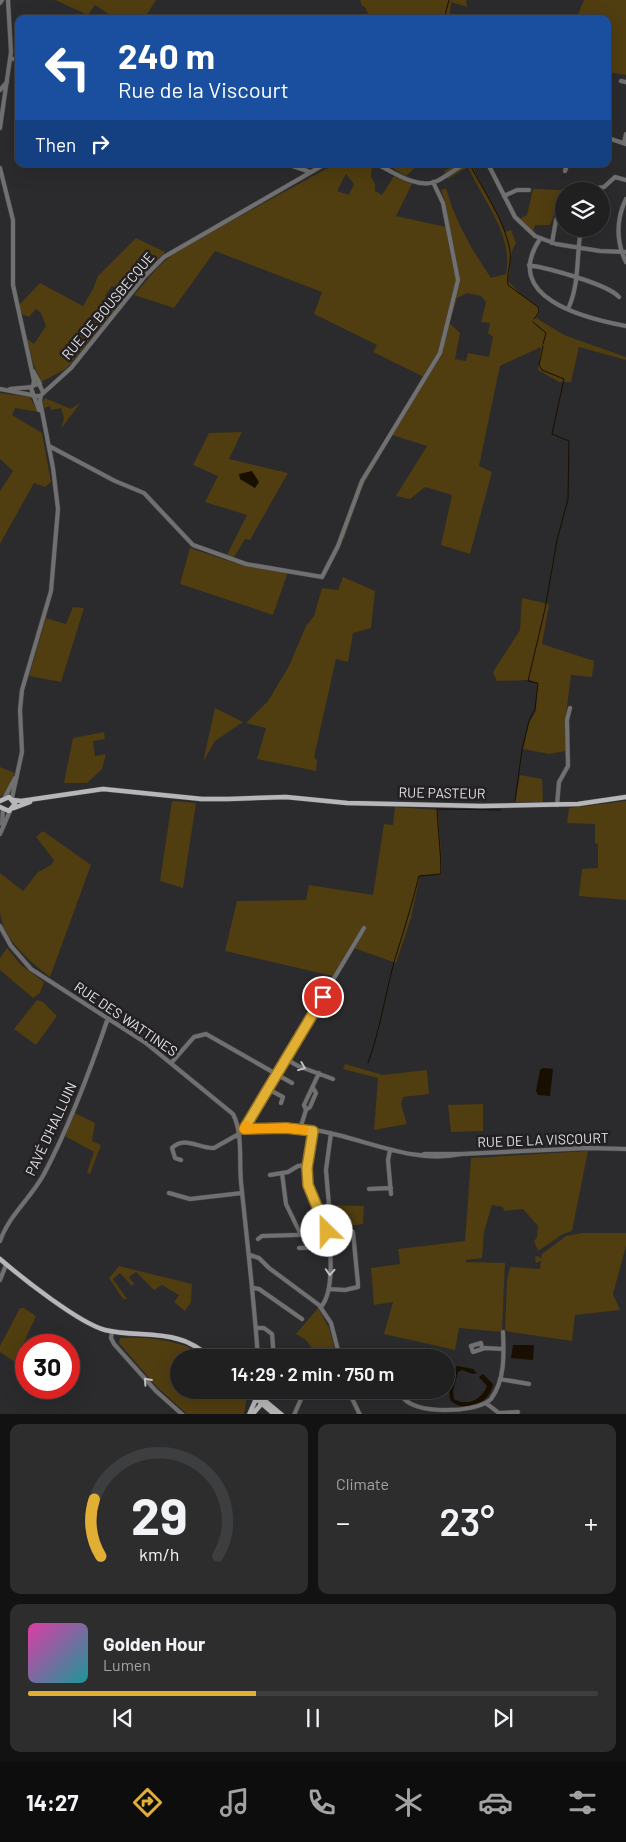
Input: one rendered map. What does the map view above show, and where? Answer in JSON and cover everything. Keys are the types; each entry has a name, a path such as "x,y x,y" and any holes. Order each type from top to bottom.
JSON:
{"main road":[{"name":"RUE PASTEUR","path":"2,799 19,801 104,789 202,799 296,798 356,804 476,806 557,805 626,797"},
{"name":"RUE PASTEUR","path":"12,809 46,797"},
{"path":"2,799 2,808 12,809 13,799"},
{"path":"0,1259 88,1322 112,1331 178,1339 198,1349"},
{"path":"250,1414 258,1399"},
{"path":"259,1399 275,1414"},
{"path":"250,1414 263,1402"},
{"path":"263,1402 282,1414"}],"street":[{"path":"0,128 11,58 8,0"},
{"path":"11,58 15,60"},
{"path":"0,90 8,81"},
{"path":"621,81 626,82"},
{"path":"611,139 625,143 626,134"},
{"path":"296,167 310,172"},
{"name":"RUE DE BOUSBECQUE","path":"42,394 64,375 160,260 178,247 319,167"},
{"path":"383,167 410,180 433,182 460,167"},
{"path":"490,167 520,223 540,238 552,243 578,248 624,252"},
{"path":"565,171 566,167"},
{"path":"0,168 14,220 13,288 34,381 32,386 33,395 43,421"},
{"path":"609,182 613,178 626,180"},
{"path":"49,446 115,481 144,493 193,545 246,564 322,577 338,546 361,482 440,353 458,280 443,203 433,182"},
{"path":"504,196 517,190 528,190"},
{"path":"626,199 618,228 626,262"},
{"path":"552,243 555,226"},
{"path":"568,309 578,278 580,237"},
{"path":"540,238 532,253 529,265 531,277 538,289 553,302 568,309 596,319 626,326"},
{"path":"529,265 605,287 619,297"},
{"path":"13,799 21,762 22,690 52,580 58,505 40,402 41,386 29,359"},
{"name":"RUE DE BOUSBECQUE","path":"41,386 46,386 64,375"},
{"path":"0,389 26,389 32,386 41,386"},
{"path":"0,389 33,395 42,394"},
{"path":"557,805 558,784 568,764 567,723 570,708"},
{"path":"2,799 21,762"},
{"path":"0,833 2,808"},
{"path":"0,833 12,809"},
{"name":"RUE DES WATTINES","path":"0,926 11,946 27,965 141,1039 172,1062 230,1112 238,1133"},
{"path":"244,1129 364,928"},
{"name":"PAVÉ D'HALLUIN","path":"0,1241 15,1213 46,1171 82,1090 108,1018"},
{"path":"172,1062 194,1037 206,1034 292,1083"},
{"path":"286,1059 333,1078"},
{"path":"300,1129 306,1110 304,1105 306,1098 309,1091 313,1088 319,1073"},
{"path":"268,1088 283,1097 281,1103"},
{"name":"RUE DE LA VISCOURT","path":"181,1160 175,1158 172,1153 172,1148 178,1143 188,1142 214,1148 244,1129 300,1129 331,1133 390,1150 445,1158 461,1154 588,1148 626,1149"},
{"path":"313,1131 307,1165 309,1190 327,1233 330,1247 329,1289 327,1299 321,1308"},
{"path":"238,1133 242,1193 254,1288 257,1349"},
{"path":"330,1206 326,1170 331,1133"},
{"path":"390,1150 388,1160 391,1194"},
{"path":"270,1175 307,1165"},
{"path":"282,1173 286,1204 301,1235"},
{"path":"369,1189 390,1188"},
{"path":"169,1193 190,1199 242,1193"},
{"path":"258,1239 262,1236 327,1233 348,1228 353,1232 358,1287 353,1289 329,1289"},
{"path":"299,1248 330,1247"},
{"path":"250,1258 261,1260 321,1308 331,1323 338,1349"},
{"path":"0,1280 6,1265"},
{"path":"254,1288 259,1289 302,1319"},
{"path":"256,1328 264,1328 272,1334 273,1349"},
{"path":"112,1331 111,1338 114,1344 156,1391 183,1414"},
{"path":"402,1399 407,1406 424,1414 475,1410 486,1404 500,1379 504,1332"},
{"path":"482,1348 503,1348"},
{"path":"500,1379 529,1384"},
{"path":"294,1414 302,1399"},
{"path":"352,1399 360,1414"},
{"path":"486,1404 499,1413 518,1412"}],"shaded area":[{"path":"55,0 156,0 147,15 110,15 95,5 88,15"},
{"path":"360,0 466,0 467,7 451,2 449,15 368,15 365,7 362,6"},
{"path":"584,0 626,0 626,75 611,72 611,15 578,15"},
{"path":"333,167 372,167 371,177 375,184 375,191 382,195 394,176 412,184 396,216 448,227 445,201 441,190 446,188 454,212 465,235 491,278 506,274 506,246 496,219 468,167 473,167 505,232 511,230 516,243 511,256 508,281 522,295 539,307 540,312 536,318 564,335 626,357 626,360 579,347 571,382 559,382 538,370 541,347 500,366 479,466 492,472 470,554 441,545 452,495 425,487 410,499 396,496 427,446 392,435 361,489 344,539 340,538 358,484 424,377 373,352 377,345 314,314 322,292 215,251 174,308 134,295 158,267 175,252 326,169","holes":["346,174 354,184 349,195 337,191","467,293 481,296 486,302 481,322 490,323 488,333 493,337 489,357 468,353 466,361 455,359 460,333 449,323 457,298"]},
{"path":"395,167 416,167 406,176 394,169"},
{"path":"451,167 468,167 448,179 444,171"},
{"path":"533,189 555,190 555,213 550,225 535,225 533,232 519,219 527,215"},
{"path":"136,238 165,252 126,296 112,286 105,296 118,306 66,369 41,382 33,363 27,339 34,344 46,326 41,313 36,309 29,317 22,314 19,305 40,283 83,306 98,276"},
{"path":"0,393 30,397 38,412 15,408 12,415 42,433 51,482 45,487 34,483 0,544 0,491 13,471 0,459"},
{"path":"45,398 71,409 81,402 61,429 64,418 61,408 51,410 50,406 44,408 43,401"},
{"path":"242,432 229,459 288,473 250,540 245,539 234,557 227,555 247,515 205,502 218,476 193,465 209,433"},
{"path":"252,471 259,482 255,488 240,479 239,474"},
{"path":"190,548 235,563 288,572 273,615 180,584"},
{"path":"343,577 375,591 371,628 353,633 348,662 336,659 314,757 317,760 316,771 257,759 266,728 246,723 268,701 289,666 306,626 314,616 322,588 338,590"},
{"path":"522,598 549,604 542,644 594,661 592,677 571,675 566,715 566,751 549,754 523,749 529,723 536,711 537,683 530,680 497,681 493,672 520,630"},
{"path":"73,607 84,608 61,682 29,676 46,618 66,624"},
{"path":"215,708 243,722 215,741 203,762"},
{"path":"104,732 105,739 93,741 95,756 106,754 102,769 87,783 64,783 73,738"},
{"path":"0,767 15,773 5,793 0,797"},
{"path":"520,775 542,779 543,802 515,802"},
{"path":"172,801 196,803 183,888 160,881"},
{"path":"626,801 626,900 579,896 582,869 598,868 598,844 595,843 595,824 567,823 569,808"},
{"path":"395,807 438,810 442,859 442,875 420,875 411,918 396,963 351,947 333,976 225,951 237,901 306,900 309,885 373,895 384,824 393,825"},
{"path":"43,831 91,865 50,977 26,957 12,941 6,932 0,912 0,873 23,891 38,872 51,865 54,860 36,837"},
{"path":"7,948 21,965 44,982 40,993 33,998 0,970 0,958"},
{"path":"37,1000 43,1002 57,1016 36,1045 14,1029"},
{"path":"345,1064 383,1075 427,1070 429,1094 403,1097 401,1104 407,1124 374,1130 378,1078 343,1069"},
{"path":"543,1068 553,1069 550,1096 538,1095 536,1091 540,1070"},
{"path":"483,1104 483,1131 451,1132 448,1105"},
{"path":"75,1113 95,1123 92,1141 101,1145 90,1174 87,1172 94,1152 65,1136"},
{"path":"588,1151 572,1231 563,1234 538,1251 534,1241 537,1237 538,1226 523,1209 504,1211 503,1207 492,1205 484,1232 482,1258 466,1260 466,1262 505,1263 502,1332 459,1328 455,1350 384,1334 393,1302 374,1305 371,1268 400,1264 398,1249 465,1241 471,1158"},
{"path":"329,1205 364,1206 363,1224 330,1228"},
{"path":"582,1233 626,1233 626,1246 613,1294 620,1310 575,1315 572,1341 505,1331 507,1280 510,1267 540,1269 541,1261 536,1263 535,1257 538,1256 541,1259 542,1254 566,1236"},
{"path":"119,1266 192,1284 191,1302 185,1311 174,1302 179,1295 162,1285 154,1290 136,1272 129,1277 134,1284 132,1286 120,1273 113,1279 127,1299 123,1299 109,1278"},
{"path":"20,1308 24,1308 36,1316 28,1334 15,1334 15,1362 0,1352 0,1346"},
{"path":"318,1308 329,1328 335,1349 312,1349 306,1340 296,1334"},
{"path":"120,1338 145,1338 162,1340 191,1349 170,1349 170,1399 157,1387 119,1343"},
{"path":"513,1345 534,1345 533,1360 511,1358"},
{"path":"457,1366 473,1369 477,1373 473,1374 462,1370 458,1372 455,1383 455,1369"},
{"path":"483,1374 493,1384 491,1391 477,1405 463,1406 451,1401 451,1399 454,1399 469,1402 482,1395 487,1386 479,1377"},
{"path":"170,1399 246,1399 244,1414 187,1414"}],"waterway":[{"path":"445,15 449,0"},
{"path":"471,167 493,206 507,239 510,250 508,285 538,307 539,312 534,319"},
{"path":"533,322 546,333 543,344"},
{"path":"515,801 522,750 529,721 535,709 538,683 528,681 545,609 557,540 568,499 569,441 552,434 564,379 542,370 539,365 543,346"},
{"path":"368,1063 419,876 441,874 437,809 501,810"}],"slow traffic":[{"path":"246,1125 244,1129 286,1128 304,1130"}],"route":[{"path":"323,997 244,1129 286,1128 313,1131 307,1168 308,1185 327,1231"}]}
